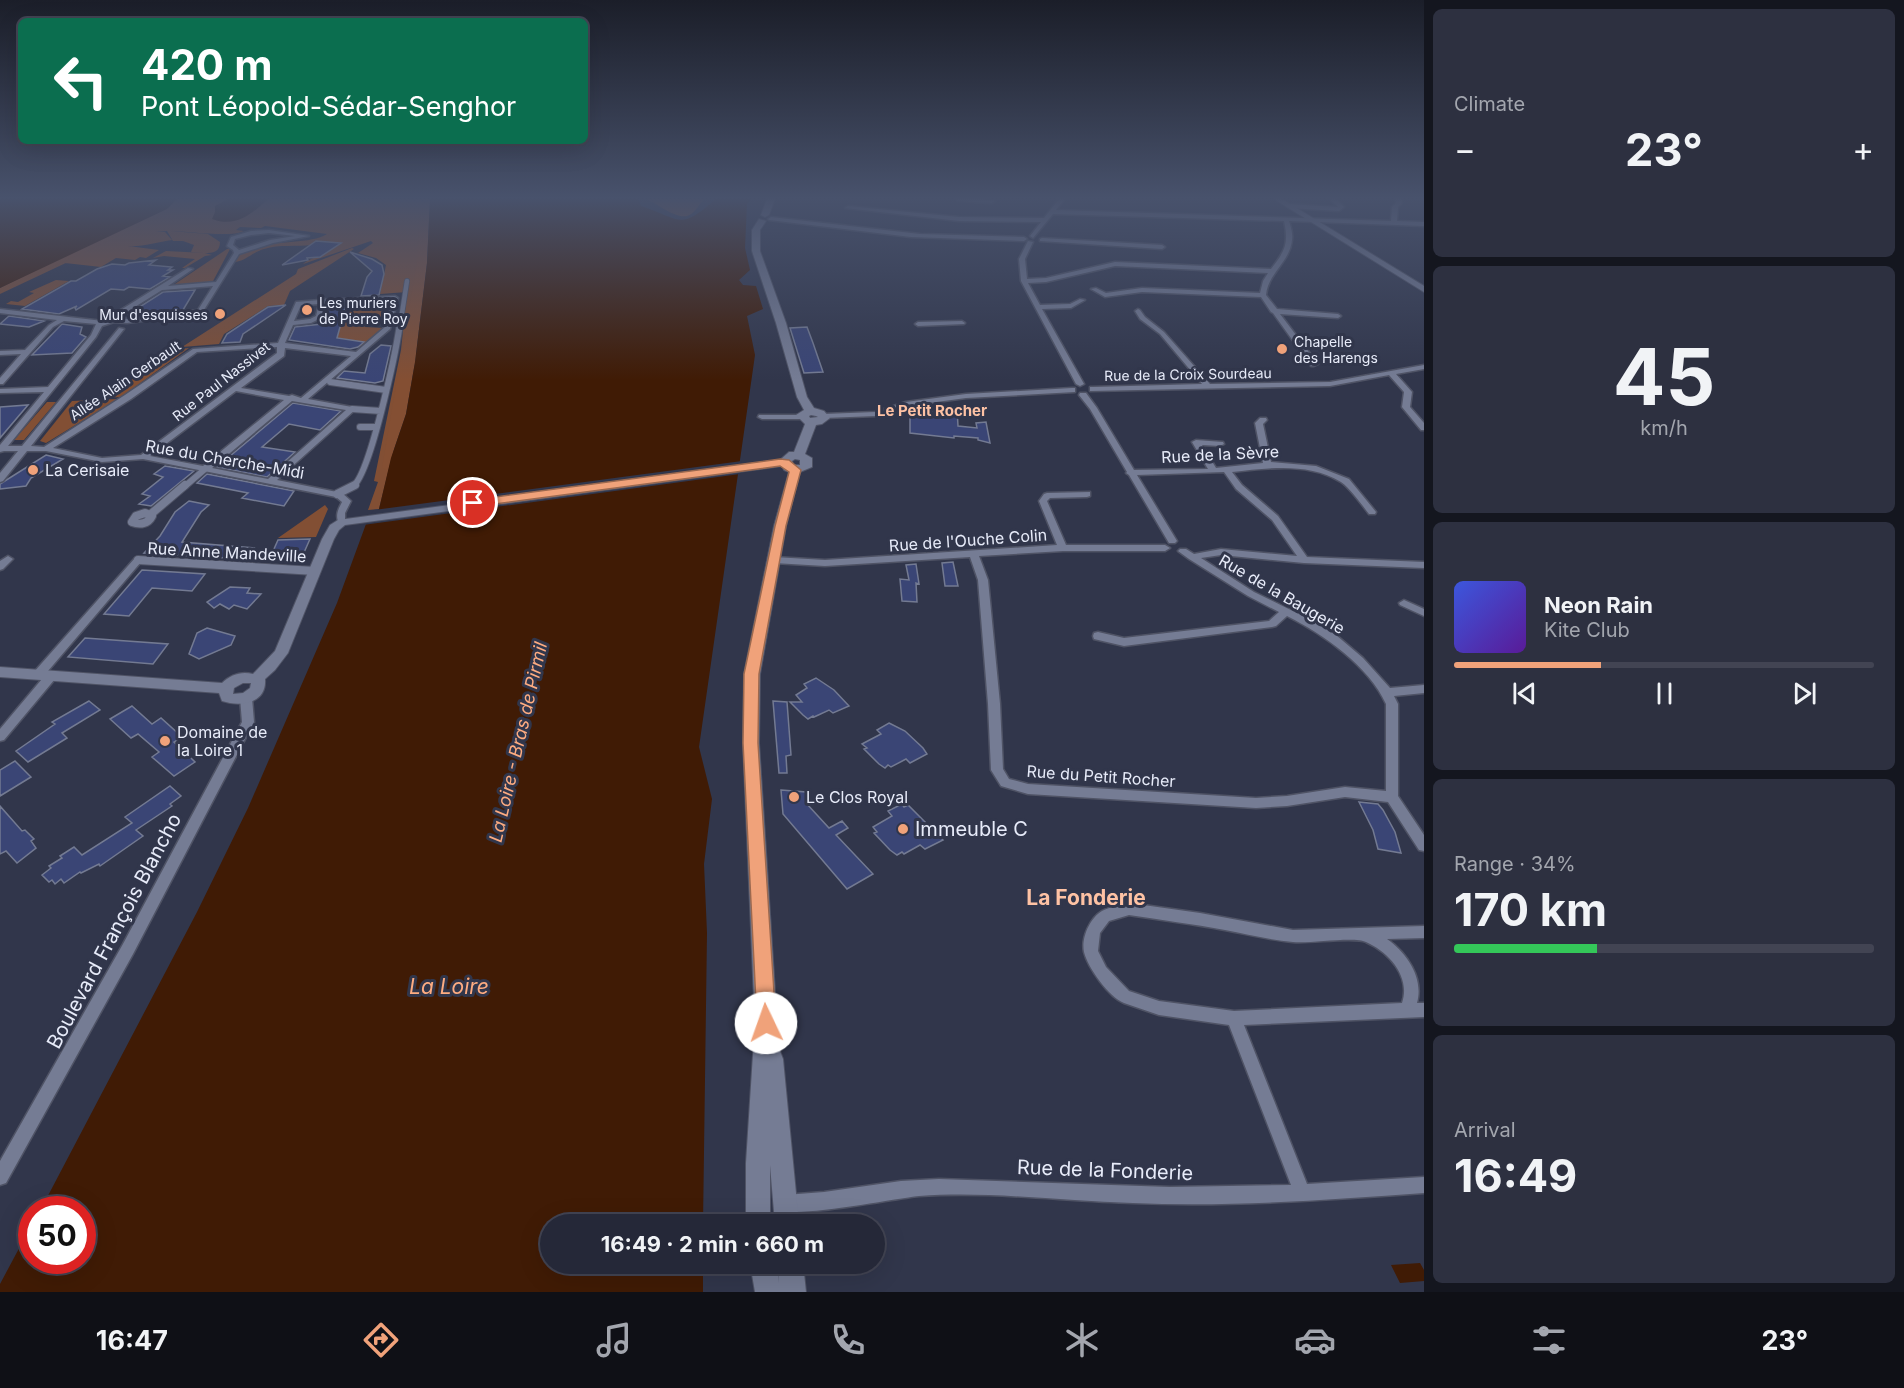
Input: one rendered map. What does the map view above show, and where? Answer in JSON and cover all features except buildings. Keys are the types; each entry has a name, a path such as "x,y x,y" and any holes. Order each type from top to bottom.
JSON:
{"main road":[{"path":"759,259 781,323 808,417 799,455 806,458 807,465 804,469 786,465 774,560 756,647 750,707 766,1023 776,1087 782,1214"},
{"path":"808,417 820,412 824,416"},
{"path":"758,1214 758,1163 766,1023"},
{"path":"765,1274 768,1292"},
{"path":"791,1274 793,1292"}],"street":[{"path":"110,320 127,321 195,314 203,310 208,303 233,259"},
{"path":"1022,259 1024,281 1169,545"},
{"path":"1282,259 1262,284 1263,295 1314,364"},
{"path":"1375,259 1424,290"},
{"path":"1024,281 1041,281 1115,264 1273,271"},
{"path":"0,311 101,323 110,320 190,269"},
{"path":"337,494 356,485 377,427 396,350 406,281"},
{"path":"161,288 218,284"},
{"path":"1094,289 1117,300"},
{"path":"1105,295 1142,290 1263,295"},
{"path":"281,345 300,302 395,298 391,321 386,330 304,399"},
{"path":"291,322 316,320 319,317 323,300"},
{"path":"1038,307 1071,306 1082,300"},
{"path":"1138,311 1162,333 1208,387"},
{"path":"1273,311 1338,316"},
{"path":"0,382 51,326 64,318"},
{"path":"1,449 103,332 121,329 128,325 127,321"},
{"path":"101,323 96,328 103,332"},
{"path":"918,324 962,323"},
{"path":"0,479 121,329"},
{"name":"Allée Alain Gerbault","path":"46,449 128,397 190,353 200,349 281,345 356,354"},
{"name":"Rue Paul Nassivet","path":"142,457 281,354 281,345"},
{"path":"0,353 28,352"},
{"name":"Rue de la Croix Sourdeau","path":"1088,395 1208,387 1330,384 1424,367"},
{"path":"1390,372 1408,393 1406,407 1424,428"},
{"path":"330,382 386,390"},
{"path":"1072,390 1073,385 1080,384"},
{"path":"0,391 51,389"},
{"path":"236,389 288,400"},
{"path":"824,416 878,414 906,404 966,396 1072,390 1088,395"},
{"path":"229,394 288,400 304,399 352,409 381,411"},
{"path":"151,514 288,400"},
{"path":"271,481 352,409"},
{"path":"762,417 808,417"},
{"path":"1263,420 1259,423 1267,464"},
{"path":"360,427 377,427"},
{"path":"1214,471 1196,442 1220,444"},
{"name":"Rue du Cherche-Midi","path":"1,449 46,449 102,460 142,457 337,494"},
{"name":"Rue de la Sèvre","path":"1130,473 1214,471 1267,464 1316,469 1346,481 1372,512"},
{"path":"256,679 259,682 258,690 246,698 229,698 225,693 226,688 234,680 242,677 256,679 270,668 281,653 334,528 342,522 786,465"},
{"path":"1226,470 1239,487 1275,518 1304,560"},
{"path":"337,494 346,499 341,513 342,522"},
{"path":"1063,548 1042,501 1047,496 1056,494 1087,494"},
{"name":"Rue de l'Ouche Colin","path":"774,560 825,563 1063,548 1169,545 1176,553 1187,554"},
{"path":"1187,554 1221,552 1304,560 1424,565"},
{"name":"Rue du Petit Rocher","path":"974,554 983,580 994,704 997,770 1005,783 1028,789 1256,803 1287,801 1345,792 1392,797"},
{"name":"Rue de la Baugerie","path":"1187,554 1251,594 1318,629 1348,651 1388,692"},
{"path":"0,567 4,559"},
{"path":"0,737 44,676 138,560"},
{"name":"Rue Anne Mandeville","path":"138,560 315,571"},
{"path":"1404,603 1424,613"},
{"path":"1098,636 1124,642 1272,624 1286,611"},
{"path":"0,672 226,688"},
{"path":"1424,689 1388,692 1392,704 1392,797 1424,846"},
{"name":"Boulevard François Blancho","path":"0,1177 128,949 248,722 246,698"},
{"path":"1424,932 1293,936 1129,909 1105,916 1093,931 1091,951 1101,972 1124,996 1159,1008 1234,1018 1424,1010"},
{"path":"1365,934 1395,954 1408,971 1414,990 1413,999 1407,1010"},
{"path":"1234,1018 1302,1192"},
{"name":"Rue de la Fonderie","path":"797,1214 936,1187 1032,1188 1144,1195 1302,1192 1424,1185"}],"shaded area":[{"path":"57,259 114,259 101,267 66,263 0,294 0,288"},
{"path":"61,259 68,259 47,269 41,269"},
{"path":"195,259 200,259 185,268 182,268"},
{"path":"212,259 225,259 212,283 172,286"},
{"path":"323,259 338,259 290,291 284,305 268,306 224,334 219,344 182,347 296,274 298,269"},
{"path":"378,259 424,259 415,362 379,509 368,510 378,482 374,481 401,350 407,292 380,294 386,265"},
{"path":"417,259 427,259 415,362 406,414 387,470 382,468"},
{"path":"56,280 69,281 25,306 6,304 11,301 18,302 34,293 29,292"},
{"path":"388,301 392,301 389,318 366,320 365,327 384,328 363,346 357,347 363,342 337,338 345,309 387,307"},
{"path":"189,348 121,397 103,398 179,349"},
{"path":"118,399 46,443 40,441 72,401"},
{"path":"47,402 56,402 24,440 14,440"},
{"path":"325,505 328,509 316,537 278,538"}],"water":[{"path":"0,259 61,259 0,288"},
{"name":"La Loire","path":"427,259 748,259 750,270 739,280 743,285 756,286 763,309 747,316 755,355 699,747 712,799 704,864 707,933 703,1214 540,1214 540,1274 703,1274 703,1292 0,1292 0,1284 18,1250 18,1274 96,1274 96,1196 48,1196 197,912 248,808 337,603 366,524 379,509 391,458 406,414 415,362"},
{"path":"1420,1263 1424,1270 1424,1281 1400,1283 1391,1265"}],"pier":[{"path":"742,461 740,474 363,525 374,510"}],"place":[{"name":"Les muriers de Pierre Roy","path":"307,310"},
{"name":"Mur d'esquisses","path":"220,314"},
{"name":"Chapelle des Harengs","path":"1282,349"},
{"name":"La Cerisaie","path":"33,470"},
{"name":"Domaine de la Loire 1","path":"165,741"},
{"name":"Le Clos Royal","path":"794,797"},
{"name":"Immeuble C","path":"903,829"}],"district":[{"name":"Le Petit Rocher","path":"932,410"},
{"name":"La Fonderie","path":"1086,897"}],"route":[{"path":"473,503 780,463 785,463 790,469 795,470 780,526 766,607 756,647 750,707 766,1023"}],"water label":[{"name":"La Loire - Bras de Pirmil","path":"518,742"}]}
